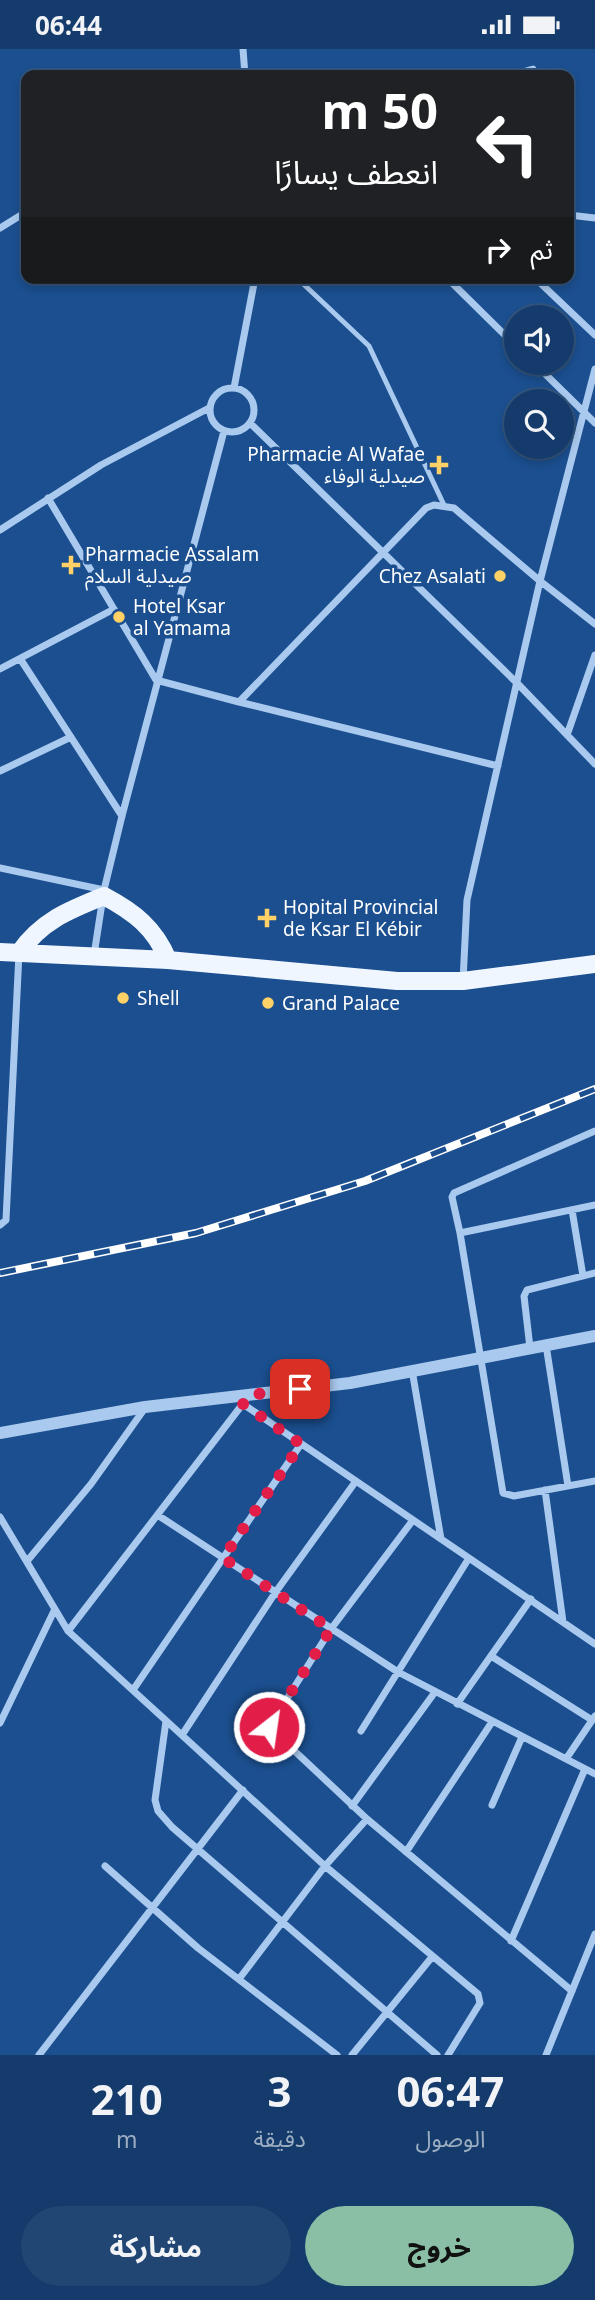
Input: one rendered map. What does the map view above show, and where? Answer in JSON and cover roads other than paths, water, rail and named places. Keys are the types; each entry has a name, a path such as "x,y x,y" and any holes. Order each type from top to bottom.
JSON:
{"main road":[{"path":"19,953 32,933 62,912 104,893 153,931 168,960"},
{"path":"0,952 168,960 340,978 463,981 595,964"}],"street":[{"path":"243,49 245,70"},
{"path":"0,228 21,215"},
{"path":"574,216 595,219"},
{"path":"234,388 254,284"},
{"path":"453,284 504,334"},
{"path":"541,284 595,335"},
{"path":"463,981 464,914 540,581 595,369"},
{"path":"546,375 595,423"},
{"path":"0,530 146,440 209,408 218,393 234,388 242,390 252,401 253,417 243,430 224,431 213,422 209,408"},
{"path":"250,423 518,684 595,764"},
{"path":"93,955 122,815 224,431"},
{"path":"48,498 156,680 498,766"},
{"path":"239,702 426,509 444,505 454,508 595,624"},
{"path":"0,669 114,609"},
{"path":"567,735 595,655"},
{"path":"21,660 122,815"},
{"path":"0,771 71,737"},
{"path":"0,868 104,893"},
{"path":"0,1225 6,1220 3,1179 19,953"},
{"path":"0,1088 11,1089"},
{"path":"595,1131 454,1193 452,1198 503,1493 514,1496 595,1481"},
{"path":"460,1233 595,1205"},
{"path":"572,1210 583,1276"},
{"path":"530,1348 524,1296 527,1290 595,1273"},
{"path":"0,1433 145,1407 246,1399 350,1383 595,1336"},
{"path":"546,1345 568,1486"},
{"path":"412,1370 441,1539"},
{"path":"246,1399 301,1444 595,1644"},
{"path":"68,1631 159,1516 246,1399"},
{"path":"28,1560 91,1484 145,1407"},
{"path":"133,1690 301,1444"},
{"path":"182,1735 275,1593 356,1481"},
{"path":"545,1490 563,1622"},
{"path":"159,1516 398,1672 595,1774"},
{"path":"0,1517 68,1631 325,1866 479,1997 480,2003 448,2055"},
{"path":"413,1520 331,1629 269,1727 367,1819 572,1991"},
{"path":"361,1731 469,1558"},
{"path":"457,1704 531,1599"},
{"path":"0,1723 54,1611"},
{"path":"491,1655 594,1718 565,1759"},
{"path":"352,1805 435,1692"},
{"path":"166,1721 155,1800 158,1811 196,1848 436,2055"},
{"path":"406,1852 492,1722"},
{"path":"492,1805 522,1737"},
{"path":"511,1941 585,1769"},
{"path":"39,2055 151,1906 243,1790"},
{"path":"239,1979 325,1866 367,1819"},
{"path":"105,1866 239,1979 337,2055"},
{"path":"546,2055 595,1934"},
{"path":"352,2055 432,1957"}],"lane":[{"path":"303,284 369,346 444,505"}],"railway":[{"path":"0,1273 196,1233 365,1181 595,1089"}],"place":[{"name":"Pharmacie Al Wafae صيدلية الوفاء","path":"439,465"},
{"name":"Pharmacie Assalam صيدلية السلام","path":"71,565"},
{"name":"Chez Asalati","path":"500,576"},
{"name":"Hotel Ksar al Yamama","path":"119,617"},
{"name":"Hopital Provincial de Ksar El Kébir","path":"267,918"},
{"name":"Shell","path":"123,998"},
{"name":"Grand Palace","path":"268,1003"}]}
